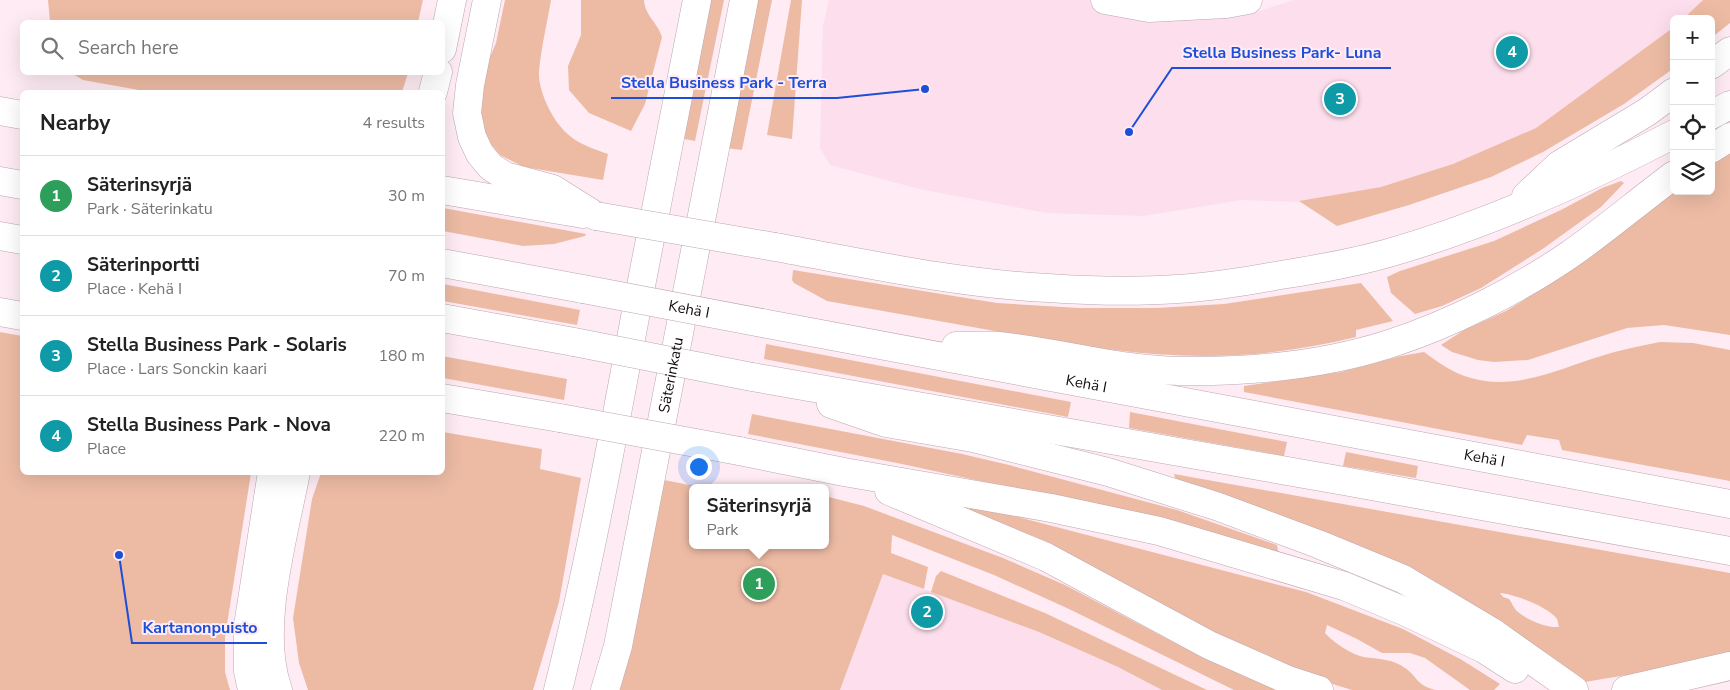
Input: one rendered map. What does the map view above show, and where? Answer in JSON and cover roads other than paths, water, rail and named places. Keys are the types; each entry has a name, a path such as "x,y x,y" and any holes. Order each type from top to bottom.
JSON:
{"main road":[{"path":"445,34 452,0"},
{"path":"487,0 470,85 467,113 472,137 480,154 491,167 505,176 553,189 596,216"},
{"path":"558,690 572,635 605,479 657,199 697,0"},
{"name":"Säterinkatu","path":"605,690 622,628 744,0"},
{"path":"1105,0 1149,8 1226,4 1248,0"},
{"path":"1715,63 1730,51"},
{"path":"434,90 437,75"},
{"path":"1508,212 1559,166 1647,112 1670,95"},
{"path":"1715,113 1730,105"},
{"path":"0,111 20,115"},
{"path":"445,191 978,282 1047,288 1178,289 1235,283 1317,269 1385,254 1508,212 1628,158 1670,136"},
{"path":"1715,146 1730,137"},
{"path":"887,346 998,346 1140,368 1179,371 1257,368 1331,359 1390,344 1455,319 1513,290 1569,255 1670,178"},
{"path":"0,181 20,185"},
{"name":"Kehä I","path":"445,264 1730,504"},
{"path":"445,319 752,377 1730,551"},
{"path":"752,377 886,424 973,438 1108,472 1216,506 1318,544 1403,579 1492,632 1574,690"},
{"path":"445,399 1051,508 1159,531 1344,586 1406,612 1484,650 1548,690"},
{"path":"844,472 1046,557 1209,645 1288,680 1319,690"},
{"path":"252,690 248,671 248,626 272,475"},
{"path":"278,690 274,677 270,636 274,588 295,475"},
{"path":"1626,690 1730,666"}],"place":[{"name":"Stella Business Park - Nova","path":"1512,52"},
{"name":"Stella Business Park - Terra","path":"925,89"},
{"name":"Stella Business Park - Solaris","path":"1340,99"},
{"name":"Stella Business Park- Luna","path":"1129,132"},
{"name":"Kartanonpuisto","path":"119,555"},
{"name":"Säterinsyrjä","path":"759,584"},
{"name":"Säterinportti","path":"927,612"}]}
